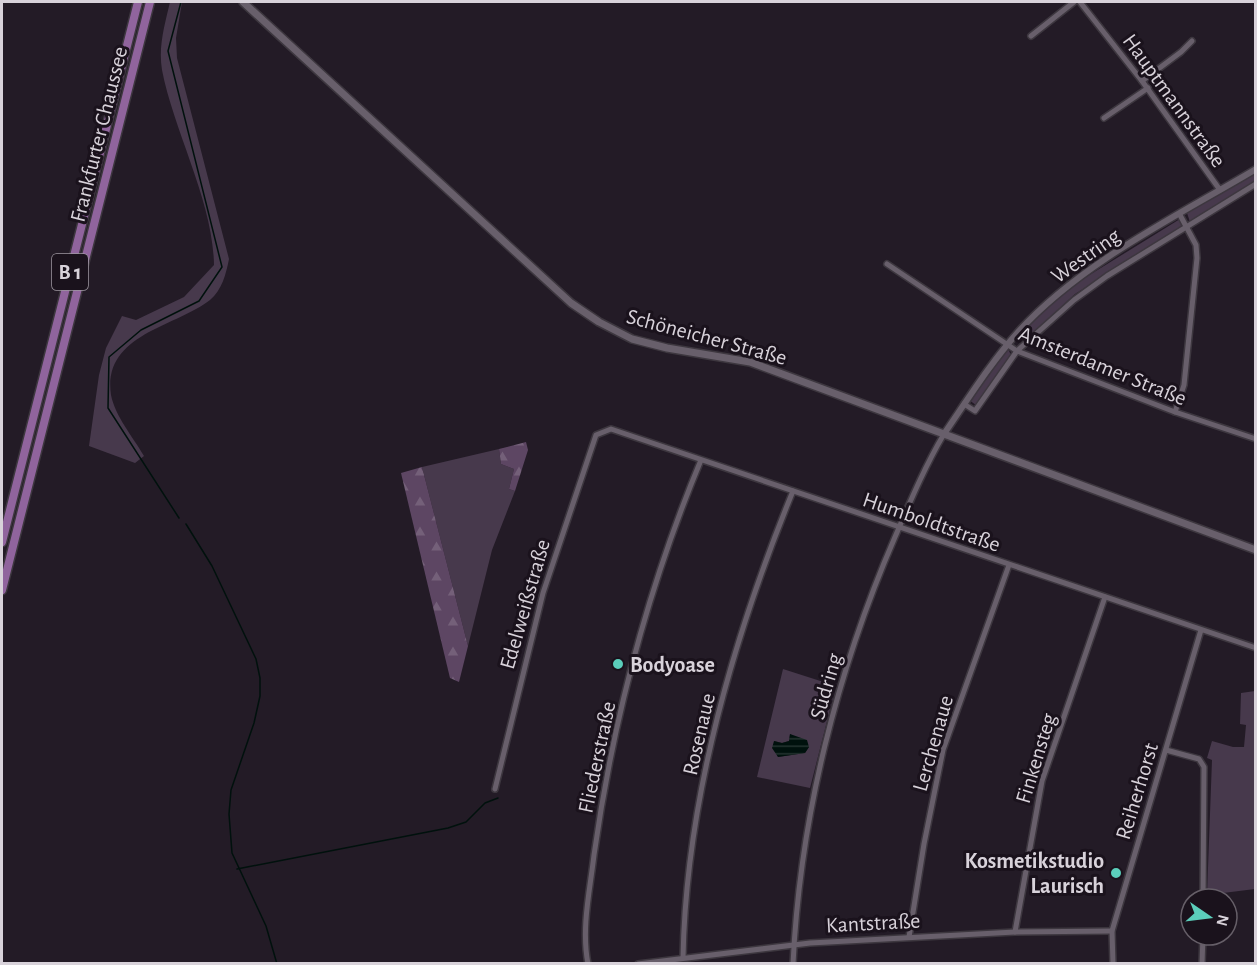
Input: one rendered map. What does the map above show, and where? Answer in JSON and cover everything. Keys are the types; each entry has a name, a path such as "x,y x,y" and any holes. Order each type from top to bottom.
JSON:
{"main road":[{"name":"Frankfurter Chaussee","path":"2,542 138,2"},
{"name":"Frankfurter Chaussee","path":"2,590 150,2"},
{"name":"Schöneicher Straße","path":"243,2 571,303 598,322 642,342 750,362 1256,550"}],"street":[{"path":"1031,36 1074,2"},
{"name":"Hauptmannstraße","path":"1080,2 1148,88 1220,190"},
{"path":"1142,81 1192,41"},
{"path":"1104,118 1148,88"},
{"name":"Westring","path":"944,434 1008,345 1036,314 1083,275 1256,169"},
{"name":"Westring","path":"964,404 975,411 1017,351 1087,291 1256,184"},
{"path":"1174,412 1184,385 1196,276 1196,245 1180,214"},
{"name":"Amsterdamer Straße","path":"887,264 1017,351 1174,412 1256,439"},
{"name":"Humboldtstraße","path":"598,432 611,429 1256,648"},
{"name":"Edelweißstraße","path":"495,789 543,593 598,432"},
{"name":"Südring","path":"793,963 802,868 831,723 865,611 899,527 944,434"},
{"name":"Fliederstraße","path":"588,963 586,920 596,846 630,678 668,546 701,460"},
{"name":"Rosenaue","path":"683,958 684,921 692,851 722,700 745,623 793,491"},
{"name":"Lerchenaue","path":"909,937 924,844 943,750 1009,565"},
{"name":"Finkensteg","path":"1015,932 1042,781 1105,597"},
{"name":"Reiherhorst","path":"1113,963 1112,931 1201,630"},
{"path":"1166,750 1199,759 1204,766 1203,887"},
{"name":"Kantstraße","path":"638,963 794,945 909,937 1015,932 1112,931"},
{"path":"1202,963 1203,947"}],"shaded area":[{"path":"170,2 182,2 176,38 177,58 229,259 220,287 210,300 144,335 129,345 118,358 111,375 111,395 120,419 144,456 135,463 89,446 99,375 106,348 122,316 136,320 184,297 214,265 207,216 162,70 161,44"},
{"path":"1255,172 1255,181 1190,222 1187,213"},
{"path":"1180,219 1184,225 1075,294 1031,335 1024,330 1070,287"},
{"path":"1008,349 1011,355 976,405 969,400"},
{"path":"499,449 501,464 514,469 509,489 515,491 492,550 468,646 422,467"},
{"path":"783,669 836,686 810,788 757,777","holes":["790,734 809,747 805,753 778,757 774,741 782,743 789,741"]},
{"path":"1255,691 1255,889 1239,891 1239,887 1207,887 1212,760 1207,758 1212,741 1233,747 1244,747 1246,725 1240,724 1241,693"},
{"path":"790,734 807,740 809,747 805,753 778,757 772,748 774,741 782,743 789,741"}],"green space":[{"path":"526,442 528,450 515,491 509,489 514,469 501,464 499,449"},
{"path":"422,467 468,646 459,682 450,678 401,473"}],"waterway":[{"path":"179,518 108,408 109,357 141,330 199,301 222,267 168,51 181,2"},
{"path":"186,524 212,566 256,659 260,678 260,696 254,723 231,790 229,814 232,853 266,926 277,964"},
{"path":"237,869 448,828 466,822 485,803 498,798"}],"place":[{"name":"Bodyoase","path":"618,664"},
{"name":"Kosmetikstudio Laurisch","path":"1116,873"}]}
